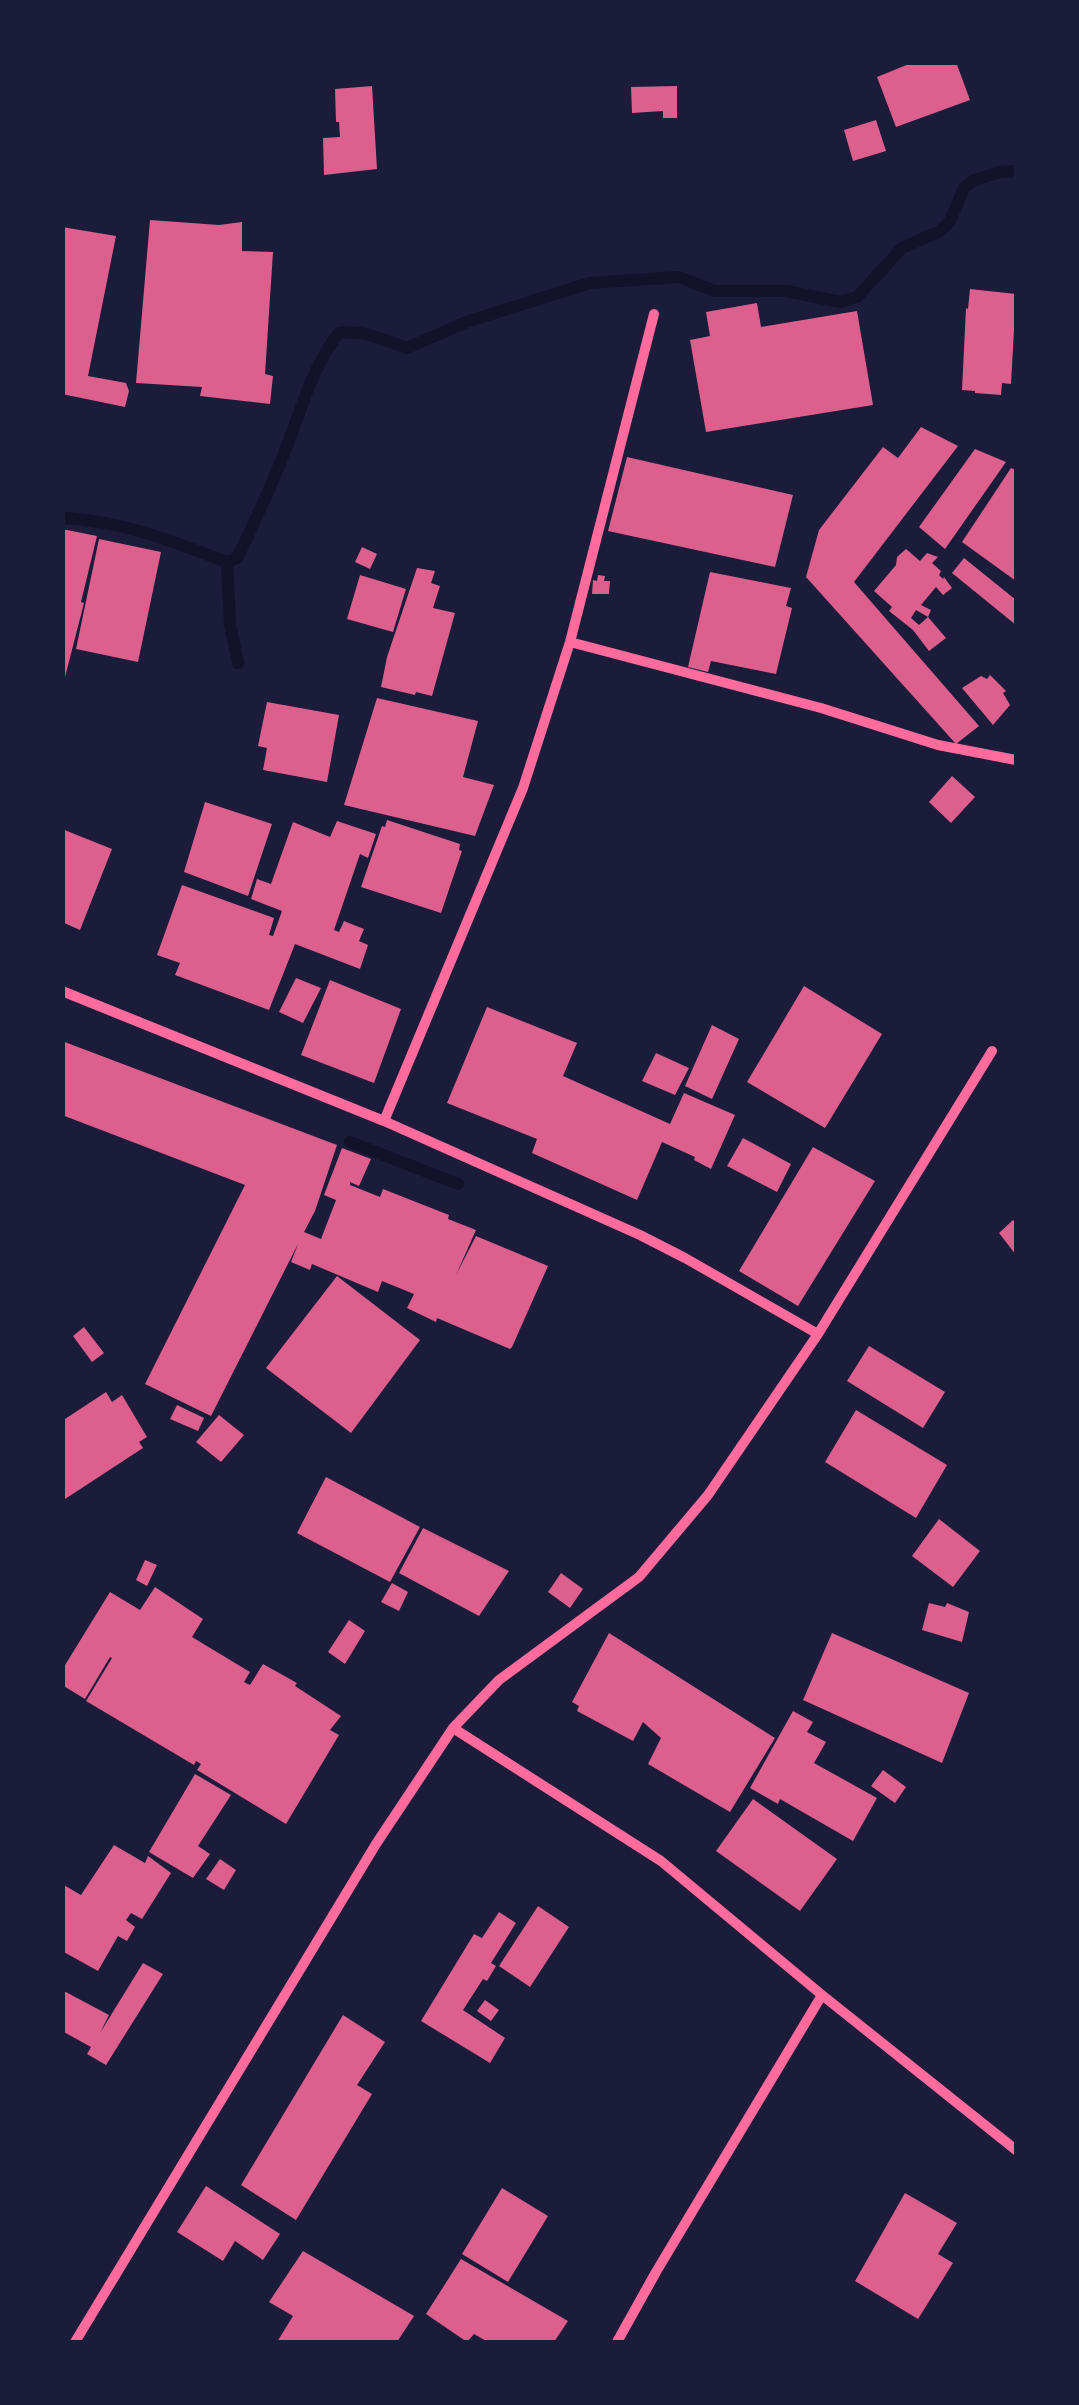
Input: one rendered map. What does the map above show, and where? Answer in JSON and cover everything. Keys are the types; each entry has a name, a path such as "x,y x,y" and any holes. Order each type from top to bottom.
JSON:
{"street":[{"path":"384,1121 522,788 570,642 654,314"},
{"path":"570,642 821,708 938,745 1016,760"},
{"path":"62,991 384,1121 640,1235 818,1334"},
{"path":"75,2342 376,1844 453,1728 499,1680 639,1577 708,1495 818,1334 992,1050"},
{"path":"453,1728 661,1861 1016,2150"},
{"path":"617,2342 822,1995"}],"building":[{"path":"914,62 956,62 970,100 896,127 877,77"},
{"path":"372,86 377,169 324,175 323,138 340,137 335,89"},
{"path":"677,86 677,118 663,118 663,111 632,113 631,87"},
{"path":"876,120 886,151 853,161 844,130"},
{"path":"150,220 219,225 242,222 242,251 273,252 265,374 273,376 270,404 200,396 202,387 136,383"},
{"path":"62,227 116,236 88,376 126,383 129,391 125,407 62,394"},
{"path":"970,289 1016,294 1011,384 1002,383 1001,395 962,390"},
{"path":"757,303 761,327 857,311 873,405 706,432 690,340 710,336 706,312"},
{"path":"921,427 958,446 854,582 979,726 956,744 806,577 819,530 883,447 898,458"},
{"path":"975,449 1006,462 945,549 919,527"},
{"path":"627,457 793,495 775,567 608,531"},
{"path":"1011,468 1016,470 1016,581 962,542"},
{"path":"62,529 97,536 64,681"},
{"path":"99,539 161,552 138,662 76,649"},
{"path":"362,547 377,554 370,569 355,562"},
{"path":"906,549 920,561 927,553 938,557 932,563 952,588 943,595 936,587 921,605 931,610 928,617 946,638 929,651 874,591","holes":["916,610 928,617 919,625 911,618"]},
{"path":"964,558 1016,600 1016,625 952,573"},
{"path":"417,568 435,571 431,583 440,586 433,608 455,613 432,696 381,687"},
{"path":"710,572 791,588 786,606 792,608 776,674 711,661 708,672 688,667"},
{"path":"360,575 406,589 393,632 347,619"},
{"path":"598,575 610,581 609,594 592,594 593,580 597,581"},
{"path":"990,675 1006,691 1003,693 1010,705 993,725 962,688"},
{"path":"377,698 478,721 463,777 494,785 475,836 344,805"},
{"path":"267,702 339,715 327,782 263,770 267,748 258,746"},
{"path":"952,776 975,797 951,823 929,802"},
{"path":"205,802 272,824 248,896 184,872"},
{"path":"387,820 460,844 462,851 441,913 361,887"},
{"path":"337,821 376,834 368,858 360,854 334,930 339,932 344,921 364,929 359,941 368,945 360,969 295,944 269,1010 175,975 180,963 157,955 182,885 274,918 269,935 273,936 282,911 251,899 257,879 271,884 293,822 330,837"},
{"path":"62,829 112,849 80,930 62,922"},
{"path":"296,978 321,988 303,1023 279,1012"},
{"path":"330,980 401,1009 374,1083 301,1055"},
{"path":"804,986 882,1034 825,1128 747,1082"},
{"path":"487,1007 577,1043 563,1076 670,1124 684,1093 735,1115 711,1169 662,1142 637,1200 532,1153 537,1139 447,1103"},
{"path":"712,1025 739,1039 712,1099 685,1086"},
{"path":"62,1041 337,1145 304,1232 321,1239 336,1200 324,1195 342,1148 371,1159 359,1186 350,1185 380,1197 383,1189 476,1230 456,1275 476,1236 548,1266 512,1347 437,1318 436,1322 407,1308 414,1294 382,1281 378,1292 312,1264 310,1270 291,1262 298,1244 211,1416 145,1384 245,1185 62,1115"},
{"path":"656,1053 689,1068 675,1095 642,1081"},
{"path":"743,1138 791,1164 777,1192 727,1166"},
{"path":"813,1147 875,1181 798,1306 739,1271"},
{"path":"1013,1220 1016,1223 1016,1255 999,1233"},
{"path":"337,1276 420,1340 351,1433 266,1368"},
{"path":"84,1327 104,1353 92,1362 73,1336"},
{"path":"869,1346 945,1392 923,1428 847,1381"},
{"path":"106,1392 112,1402 122,1395 147,1437 139,1442 143,1448 62,1501 62,1421"},
{"path":"177,1405 204,1418 198,1431 170,1419"},
{"path":"856,1410 947,1465 916,1518 825,1462"},
{"path":"219,1415 244,1435 221,1462 196,1442"},
{"path":"326,1477 420,1527 390,1582 297,1533"},
{"path":"939,1519 980,1551 953,1587 912,1556"},
{"path":"423,1528 509,1571 479,1616 399,1573"},
{"path":"145,1560 157,1565 147,1586 136,1580"},
{"path":"561,1573 583,1589 570,1608 548,1592"},
{"path":"392,1583 408,1592 399,1611 381,1602"},
{"path":"155,1587 203,1619 192,1637 250,1672 244,1682 250,1685 263,1664 297,1683 295,1686 341,1716 330,1730 339,1735 286,1824 197,1770 201,1764 196,1761 194,1765 86,1701 112,1658 85,1699 62,1685 62,1670 110,1592 140,1610"},
{"path":"929,1603 945,1607 947,1603 969,1612 962,1642 922,1630"},
{"path":"349,1620 365,1631 345,1664 328,1652"},
{"path":"609,1633 775,1738 730,1812 648,1764 661,1738 643,1722 633,1741 577,1711 579,1706 572,1702"},
{"path":"832,1633 969,1693 942,1763 803,1700"},
{"path":"793,1711 813,1722 807,1732 826,1742 814,1763 877,1798 853,1841 780,1799 778,1804 750,1788"},
{"path":"883,1770 906,1787 895,1803 871,1786"},
{"path":"195,1774 231,1795 198,1846 210,1854 193,1878 149,1852"},
{"path":"753,1799 837,1859 800,1911 716,1851"},
{"path":"114,1845 145,1863 148,1856 171,1873 142,1919 131,1913 126,1920 135,1927 127,1941 118,1936 98,1971 62,1951 62,1884 81,1895"},
{"path":"220,1859 236,1870 224,1890 206,1879"},
{"path":"538,1906 569,1927 530,1987 499,1966"},
{"path":"499,1912 516,1923 491,1963 496,1966 487,1981 483,1979 463,2010 505,2038 490,2063 421,2021 474,1934 482,1938"},
{"path":"143,1963 163,1974 106,2065 87,2054 91,2047 62,2031 62,1990 109,2015 100,2033"},
{"path":"485,2000 499,2010 491,2021 477,2011"},
{"path":"343,2015 385,2042 357,2085 372,2094 296,2220 241,2185"},
{"path":"206,2186 280,2234 263,2260 235,2241 223,2261 177,2232"},
{"path":"502,2188 548,2216 508,2282 462,2254"},
{"path":"905,2193 957,2223 938,2254 953,2263 918,2319 855,2281"},
{"path":"303,2251 414,2316 397,2342 277,2342 293,2316 269,2302"},
{"path":"461,2259 568,2321 554,2342 488,2342 474,2334 467,2342 426,2314"}],"waterway":[{"path":"227,562 237,558 244,544 316,370 339,333 365,334 407,348 469,321 590,283 679,277 715,291 786,291 840,302 857,297 902,248 940,231 950,221 964,188 974,180 1016,171"},
{"path":"62,518 126,528 227,562"},
{"path":"227,562 230,624 238,663"},
{"path":"350,1142 458,1184"}]}
